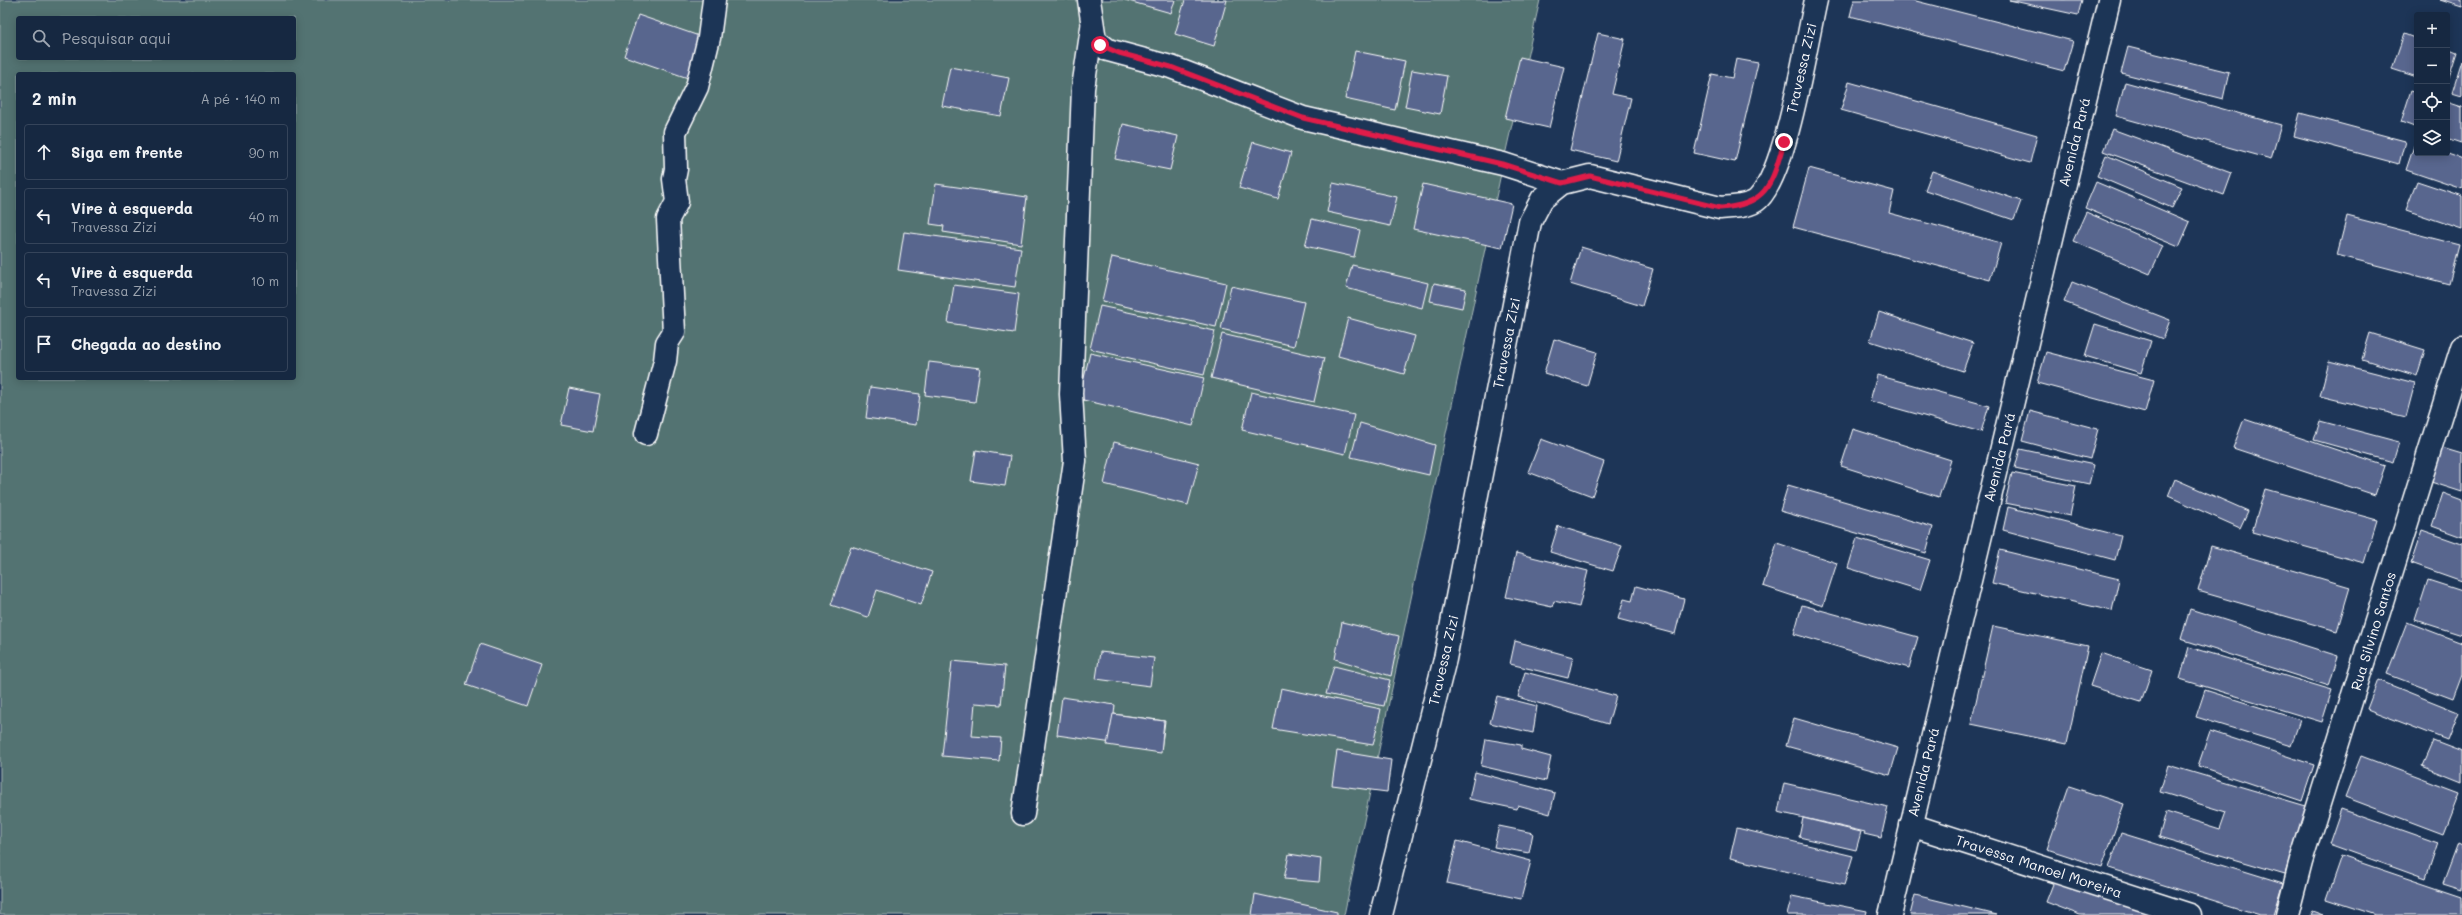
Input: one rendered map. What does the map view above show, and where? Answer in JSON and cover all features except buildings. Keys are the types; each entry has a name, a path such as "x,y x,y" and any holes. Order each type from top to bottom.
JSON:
{"street":[{"path":"646,434 665,361 667,343 674,332 668,219 677,202 674,179 676,169 675,132 697,87 709,38 714,0"},
{"path":"1089,0 1095,40 1108,50 1171,67 1303,118 1502,164 1562,183"},
{"name":"Travessa Zizi","path":"1381,915 1445,659 1530,222 1542,199 1562,183 1590,176 1720,208 1737,207 1758,200 1774,174 1784,142 1816,0"},
{"name":"Avenida Pará","path":"1890,915 2109,0"},
{"path":"1023,814 1075,461 1071,394 1081,135 1083,88 1092,28"},
{"name":"Rua Silvino Santos","path":"2287,915 2301,861 2462,347"},
{"name":"Travessa Manoel Moreira","path":"1911,825 2190,915"}],"green space":[{"path":"0,0 1540,0 1503,164 1344,915 0,915"}],"route":[{"path":"1100,45 1108,50 1171,67 1232,89 1303,118 1502,164 1562,183 1590,176 1720,208 1737,207 1758,200 1774,174 1784,142"}]}
